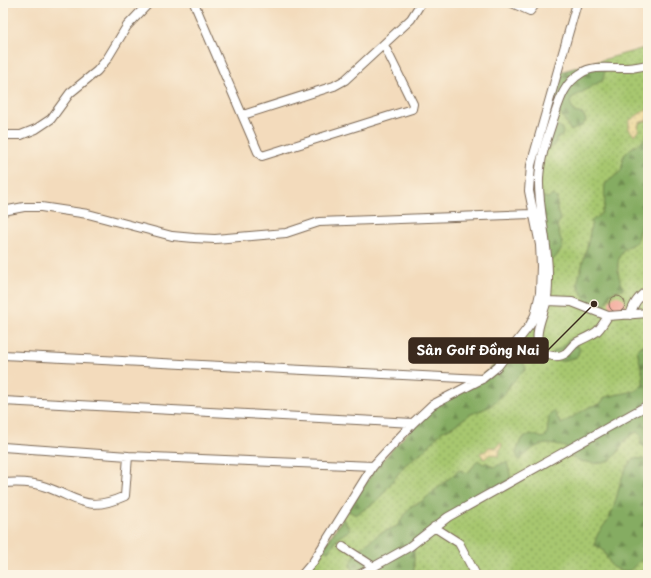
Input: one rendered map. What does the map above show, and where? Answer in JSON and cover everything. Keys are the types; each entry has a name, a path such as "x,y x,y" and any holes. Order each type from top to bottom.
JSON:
{"street":[{"path":"3,135 21,135 36,129 51,119 70,93 102,65 127,26 149,3"},
{"path":"194,3 258,152 262,156 411,110 413,108 413,104 384,45"},
{"path":"243,115 334,86 345,80 411,19 420,3"},
{"path":"512,3 530,11 536,3"},
{"path":"302,575 313,562 373,466 432,405 482,378 498,366 522,336 535,315 540,293 541,266 540,244 532,214 529,191 531,165 577,3"},
{"path":"608,316 596,334 576,343 565,354 556,357 548,355 542,350 538,341 539,328 547,301 548,260 539,194 539,171 544,147 562,93 580,73 604,67 628,68 648,65"},
{"path":"3,211 24,207 41,207 88,214 172,236 215,238 286,233 319,222 532,214"},
{"path":"630,314 634,302 648,290"},
{"path":"547,301 572,302 608,316 648,313"},
{"path":"3,355 482,378"},
{"path":"3,401 413,423"},
{"path":"359,575 409,547 448,517 648,405"},
{"path":"3,447 128,456 373,466"},
{"path":"3,483 29,483 46,487 81,502 91,504 109,503 125,496 128,456"},
{"path":"434,527 459,543 476,575"},
{"path":"343,547 374,567"}],"green space":[{"path":"648,47 648,575 305,575 358,494 465,391 524,337 543,293 531,191 533,166 560,72"},
{"path":"598,61 605,70 603,80 572,98 570,102 574,112 583,114 586,120 583,125 571,131 562,116 550,107 560,72"},
{"path":"546,121 561,127 563,132 562,136 556,138 556,142 551,148 540,144"},
{"path":"648,132 648,223 639,231 637,242 624,249 620,254 618,274 624,288 614,291 610,295 604,307 586,302 577,284 588,243 592,220 598,217 603,209 605,184 621,171 624,155 630,149 643,141"},
{"path":"537,195 548,198 553,195 557,198 557,209 560,220 557,226 563,247 555,258 544,265 532,200"},
{"path":"568,340 572,340 580,349 577,357 562,361 552,360 553,352 561,348"},
{"path":"648,340 648,404 569,448 548,444 537,446 520,460 518,459 516,453 521,439 531,434 543,438 547,434 549,416 554,411 561,424 589,407 600,404 605,397 635,391 643,385 643,376 637,350"},
{"path":"508,358 522,359 526,369 511,384 504,394 489,407 469,415 452,427 441,432 427,448 405,465 378,500 356,515 348,511 375,468 424,415"},
{"path":"648,407 648,449 640,444 642,437 637,432 625,440 614,457 609,461 602,463 581,461 575,459 567,452"},
{"path":"635,458 648,460 648,560 645,559 639,562 632,569 626,571 612,567 603,550 595,545 595,541 613,510 625,471"},
{"path":"478,460 483,464 488,463 493,467 507,462 511,478 419,538 357,572 352,570 350,564 357,552 379,534 397,526 411,506 421,502 459,470 468,473"},
{"path":"343,519 350,529 339,537 330,550 323,550"},
{"path":"414,545 414,575 363,575"}],"sand":[{"path":"645,110 648,110 648,120 639,123 638,131 634,135 629,129 629,121"},
{"path":"500,443 502,444 498,456 490,454 484,459 480,453 486,451 489,447 496,448"}],"building":[{"path":"617,296 623,298 625,304 623,310 617,312 611,310 609,304 611,298"}],"place":[{"name":"Sân Golf Đồng Nai","path":"594,304"}]}
